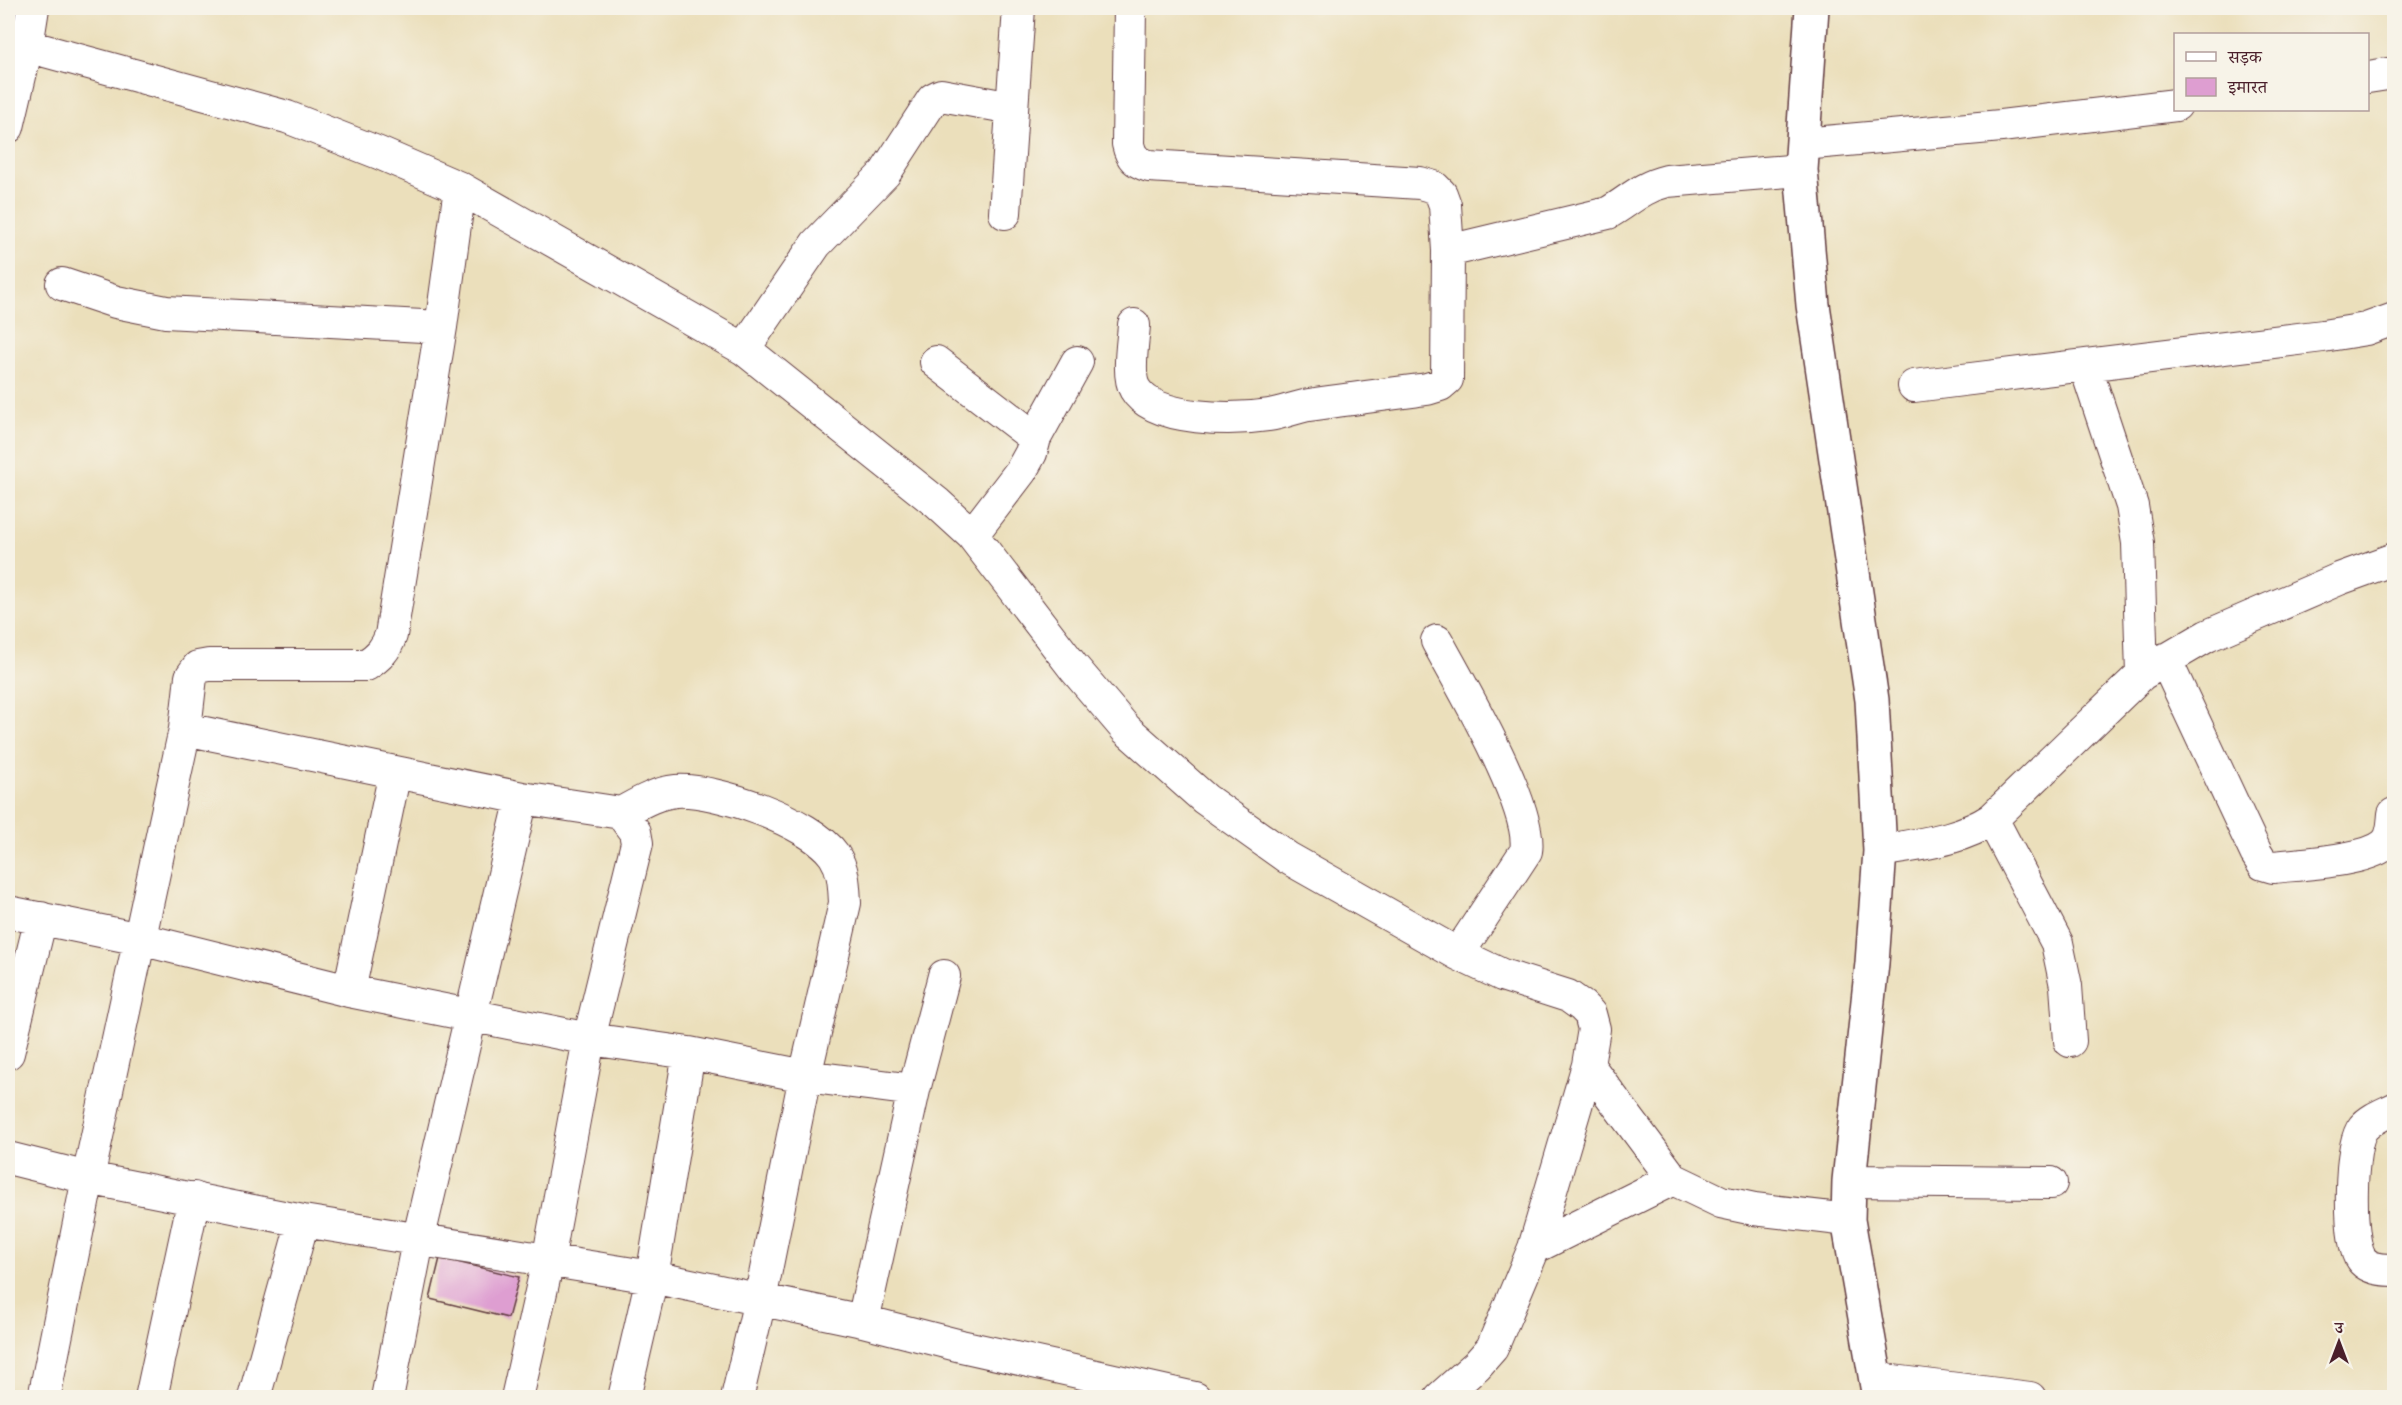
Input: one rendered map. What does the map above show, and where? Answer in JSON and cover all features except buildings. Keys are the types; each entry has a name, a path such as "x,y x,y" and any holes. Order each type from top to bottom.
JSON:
{"street":[{"path":"8,127 27,46 33,8"},
{"path":"1005,213 1019,8"},
{"path":"1130,8 1128,144 1137,162 1149,166 1420,183 1434,187 1441,194 1445,205 1448,251 1447,379 1440,385 1427,389 1305,406 1270,415 1238,418 1200,417 1151,404 1138,394 1131,376 1134,325"},
{"path":"1812,8 1802,157 1813,304 1872,700 1880,851 1872,963 1849,1181 1848,1220 1878,1388 2030,1398"},
{"path":"27,46 287,117 379,153 460,188 744,349 937,503 972,536 1074,668 1126,729 1205,799 1288,858 1458,954 1502,975 1568,996 1582,1006 1590,1014 1594,1029 1587,1065 1580,1096 1534,1248 1492,1348 1477,1365 1440,1398"},
{"path":"2369,77 2394,74"},
{"path":"744,349 816,244 885,173 933,99 941,95 1012,108"},
{"path":"1448,251 1608,213 1648,186 1667,181 2001,126 2174,105"},
{"path":"44,1398 88,1178 185,729 191,677 198,667 209,665 366,665 386,648 392,635 441,327 460,188"},
{"path":"62,284 116,302 166,312 441,327"},
{"path":"1914,386 2323,336 2366,329 2394,319"},
{"path":"936,362 1035,438"},
{"path":"972,536 1021,471 1031,453 1035,438 1077,362"},
{"path":"2085,365 2132,506 2154,667 2263,864 2273,867 2357,856 2375,850 2385,845 2390,836 2394,814"},
{"path":"1880,851 1956,837 1976,830 1992,819 2154,667 2217,632 2340,579 2394,559"},
{"path":"1437,641 1507,776 1525,824 1528,842 1526,851 1458,954"},
{"path":"185,729 522,798 621,813 651,797 674,791 693,790 712,793 758,808 804,830 813,835 833,854 844,876 845,903 805,1076 760,1300 737,1398"},
{"path":"350,992 395,772"},
{"path":"387,1398 418,1241 522,798"},
{"path":"517,1398 548,1261 589,1039 637,843 635,832 621,813"},
{"path":"1992,819 2057,943 2066,986 2070,1041"},
{"path":"8,912 140,939 350,992 589,1039 689,1053 805,1076 914,1090"},
{"path":"8,1053 41,918"},
{"path":"863,1321 914,1090 944,976"},
{"path":"624,1398 652,1276 689,1053"},
{"path":"1587,1065 1673,1179 1721,1202 1754,1209 1848,1220"},
{"path":"2394,1109 2362,1128 2357,1140 2351,1188 2355,1247 2361,1260 2381,1270 2394,1270"},
{"path":"8,1158 88,1178 303,1221 418,1241 652,1276 863,1321 961,1346 1195,1398"},
{"path":"1534,1248 1673,1179"},
{"path":"1849,1181 2051,1183"},
{"path":"150,1398 194,1198"},
{"path":"254,1398 303,1221"}]}
